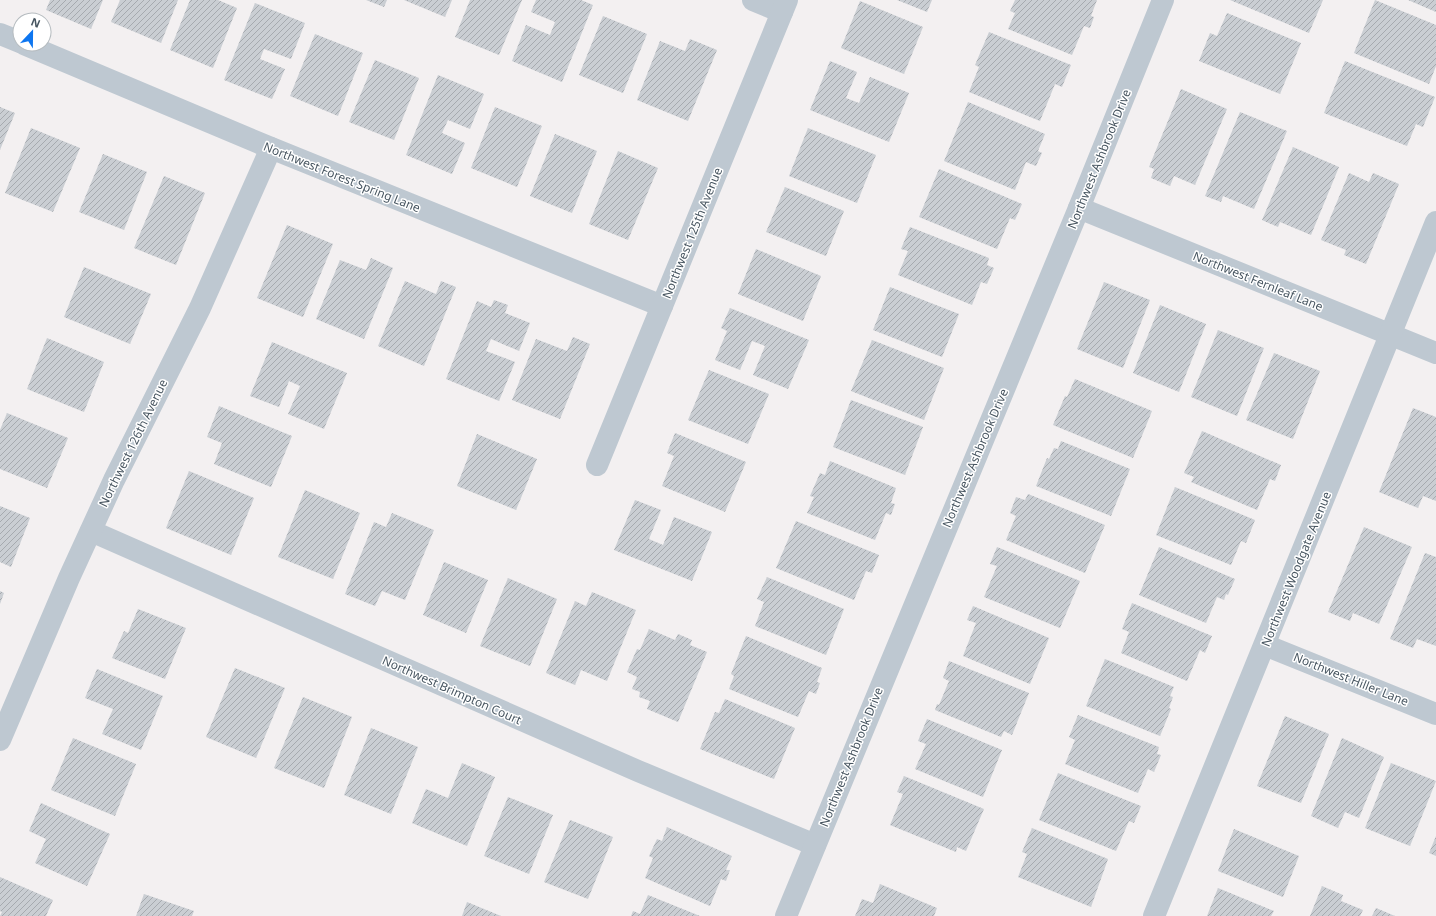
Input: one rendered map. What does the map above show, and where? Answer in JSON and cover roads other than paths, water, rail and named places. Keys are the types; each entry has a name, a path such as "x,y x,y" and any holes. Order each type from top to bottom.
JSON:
{"street":[{"path":"753,0 785,6"},
{"name":"Northwest Ashbrook Drive","path":"786,916 1079,208 1163,0"},
{"name":"Northwest 125th Avenue","path":"597,465 785,6"},
{"path":"0,34 12,39"},
{"name":"Northwest Forest Spring Lane","path":"43,52 271,148 662,306"},
{"name":"Northwest 126th Avenue","path":"0,740 114,480 200,308 271,148"},
{"name":"Northwest Fernleaf Lane","path":"1079,208 1436,353"},
{"name":"Northwest Woodgate Avenue","path":"1154,916 1436,222"},
{"name":"Northwest Brimpton Court","path":"91,531 638,772 815,845"},
{"name":"Northwest Hiller Lane","path":"1265,645 1436,714"}]}
